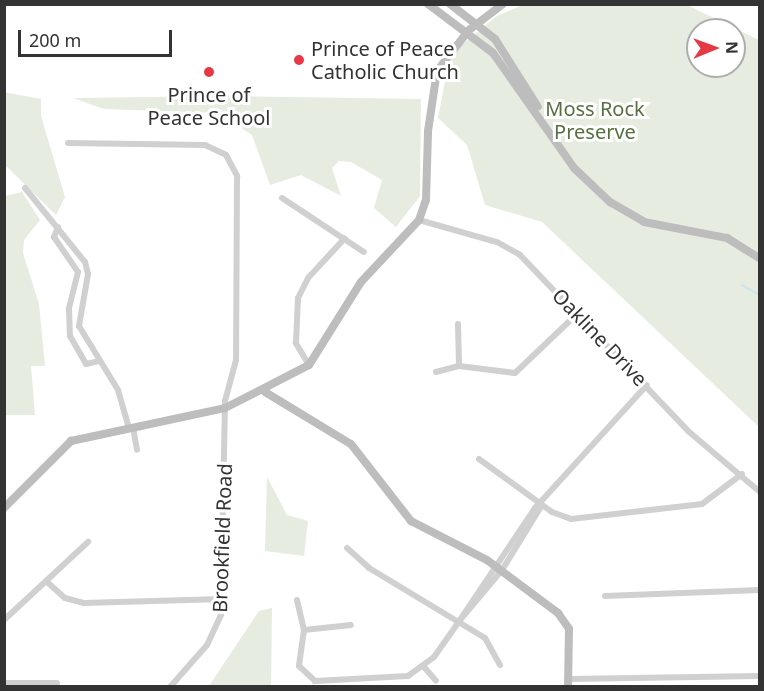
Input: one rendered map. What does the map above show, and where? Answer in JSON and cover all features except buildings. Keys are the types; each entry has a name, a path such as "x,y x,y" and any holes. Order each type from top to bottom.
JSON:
{"street":[{"path":"428,4 469,30 499,60 557,145 591,186 628,215 718,235 759,260"},
{"path":"450,4 477,22 515,65 557,145"},
{"path":"4,508 71,441 225,408 265,392 309,365 361,282 419,220 426,200 436,77 469,30 503,4"},
{"name":"Brookfield Road","path":"68,143 205,145 230,161 238,206 236,360 225,408 222,599 214,634 171,687"},
{"path":"25,188 58,227 87,268 79,326 118,390 137,450"},
{"path":"282,198 364,252"},
{"name":"Oakline Drive","path":"419,220 513,250 578,313 696,439 742,474 759,492"},
{"path":"58,227 54,237 78,272 69,309 70,336 86,364 99,361"},
{"path":"309,365 296,343 298,298 308,278 345,238"},
{"path":"436,372 459,366 515,373 578,313"},
{"path":"458,324 459,366"},
{"path":"460,620 482,598 517,533 542,505 593,439 647,385"},
{"path":"265,392 351,444 411,520 499,567 563,618 569,629 568,683 759,676"},
{"path":"478,459 542,505 577,519 690,507 718,496 742,474"},
{"path":"297,600 304,630 299,666 315,681 390,681 424,667 460,620 476,593 524,539 542,505"},
{"path":"517,533 524,539"},
{"path":"4,621 88,542"},
{"path":"347,548 369,568 460,620 493,647 500,665"},
{"path":"46,581 65,598 84,603 222,599"},
{"path":"605,596 759,590"},
{"path":"476,593 482,598"},
{"path":"304,630 351,626"},
{"path":"424,667 436,681"},
{"path":"4,684 57,683"}],"green space":[{"name":"Moss Rock Preserve","path":"523,5 687,5 714,18 686,18 686,78 746,78 746,34 759,40 759,427 542,222 485,205 467,145 438,118 448,66 458,48 497,16"},
{"path":"4,92 41,99 41,116 65,197 56,215 5,165"},
{"path":"225,96 421,99 420,196 396,227 374,208 382,180 351,162 339,161 332,168 341,196 301,175 270,185 252,135 219,113 104,109 73,98"},
{"path":"22,192 40,220 24,240 23,253 39,304 45,366 31,366 35,415 5,415 5,196"},
{"path":"267,477 287,515 308,521 304,556 265,551"},
{"path":"272,608 271,686 209,686 259,611"}],"waterway":[{"path":"742,285 760,295"}],"place":[{"name":"Prince of Peace Catholic Church","path":"299,60"},
{"name":"Prince of Peace School","path":"209,72"}]}
